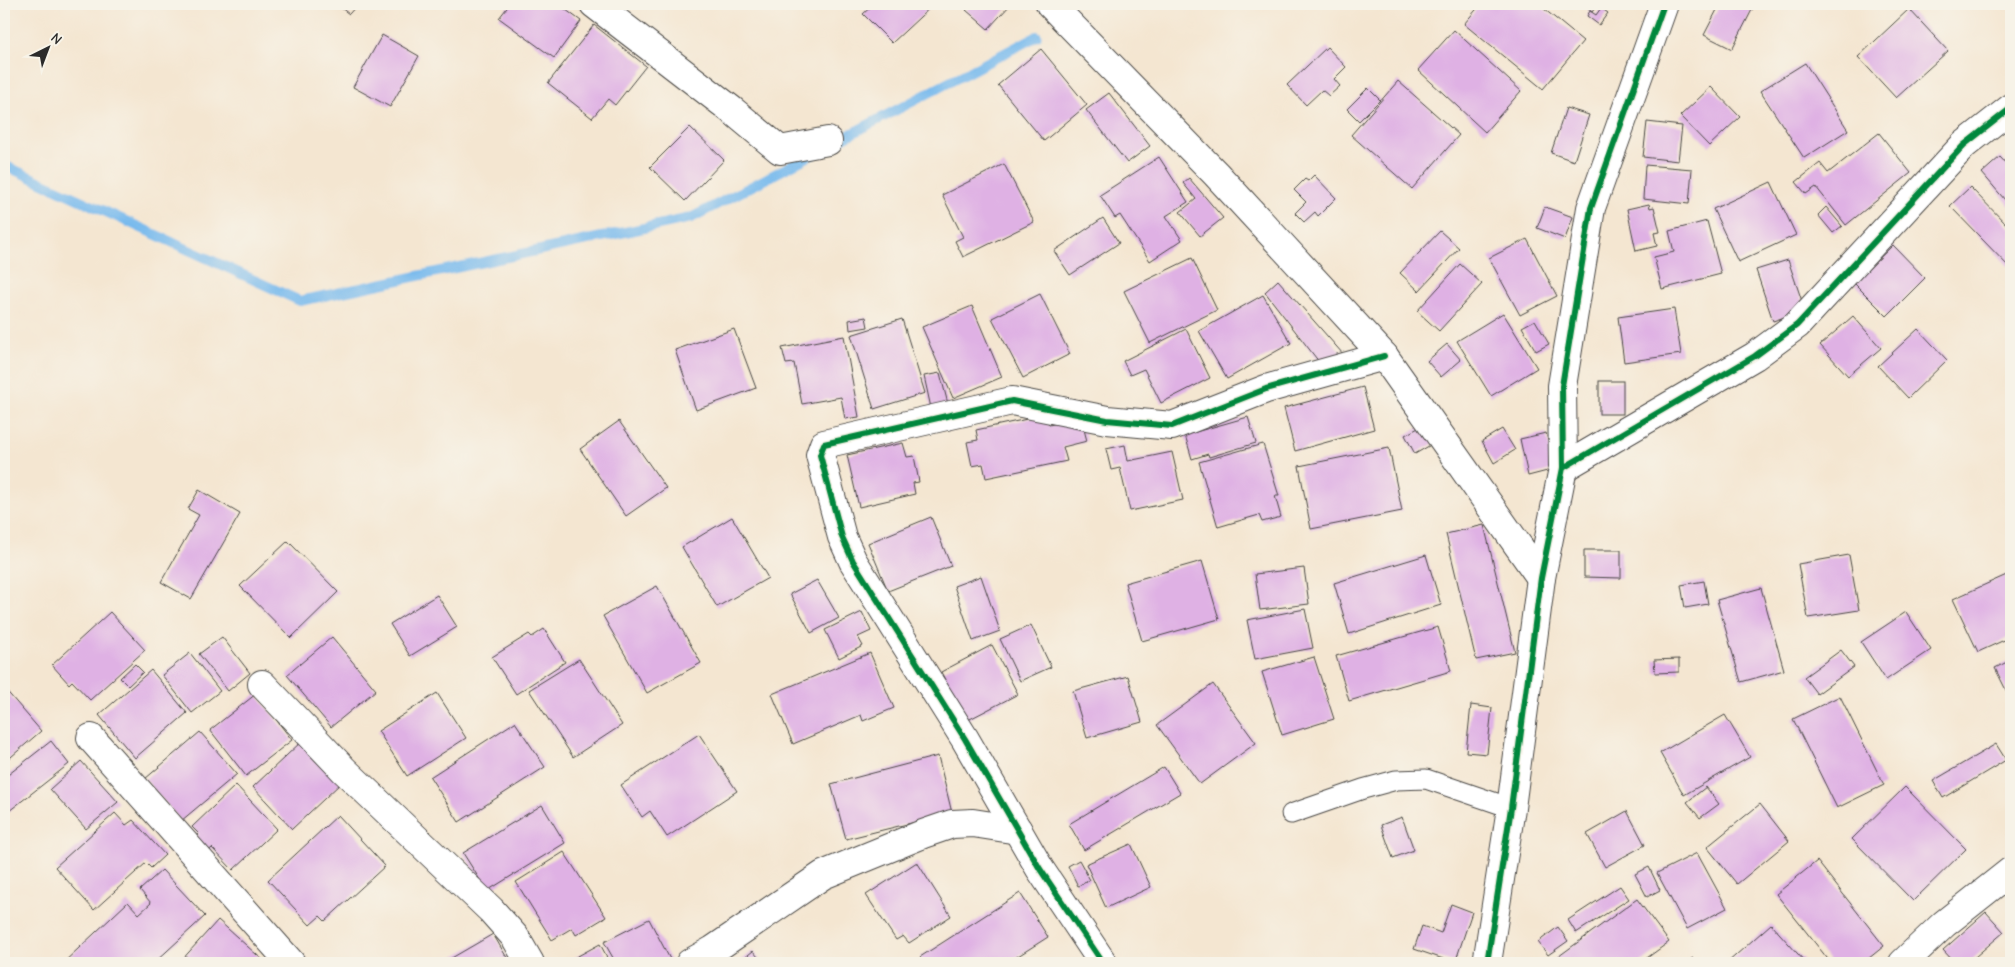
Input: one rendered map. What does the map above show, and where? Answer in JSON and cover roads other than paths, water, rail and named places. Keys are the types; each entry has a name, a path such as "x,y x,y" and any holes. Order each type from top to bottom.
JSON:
{"street":[{"path":"594,4 733,111 780,150 828,141"},
{"path":"1050,4 1216,174 1384,356 1541,578"},
{"path":"1487,963 1511,808 1541,578 1563,468 1562,386 1591,208 1664,4"},
{"path":"1563,468 1755,356 1797,325 1964,145 2011,108"},
{"path":"1103,963 1040,869 965,739 853,561 842,537 820,455 824,444 1012,401 1108,420 1172,426 1266,389 1384,356"},
{"path":"262,684 344,770 491,910 515,936 530,963"},
{"path":"91,738 291,963"},
{"path":"690,963 713,950 823,875 923,834 952,824 973,823 1018,830"},
{"path":"1903,963 1944,924 2011,871"}],"lane":[{"path":"1291,814 1363,789 1396,780 1426,779 1511,808"}],"waterway":[{"path":"830,145 1037,36"},
{"path":"4,165 300,301 691,218 813,154"}]}
